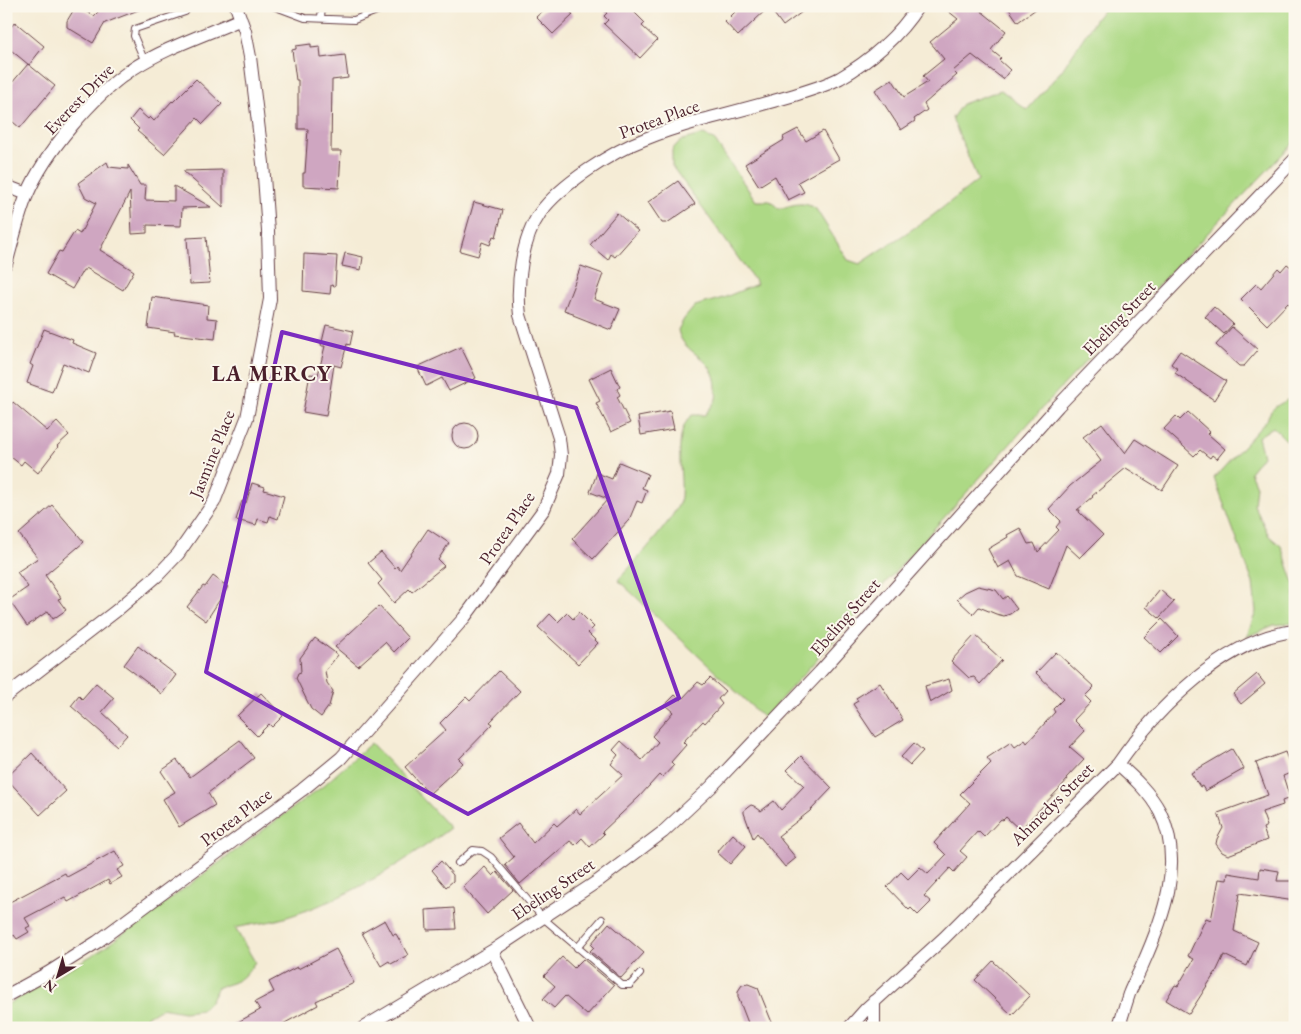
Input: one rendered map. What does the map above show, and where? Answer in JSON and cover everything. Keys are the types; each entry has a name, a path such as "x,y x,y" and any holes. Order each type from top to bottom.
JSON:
{"street":[{"name":"Jasmine Place","path":"6,696 116,611 157,576 178,554 214,502 247,418 270,300 268,231 263,163 250,57 236,6"},
{"name":"Protea Place","path":"6,996 48,973 97,942 302,790 341,758 464,618 544,508 559,474 561,455 559,438 520,315 518,296 523,258 530,232 539,214 550,201 568,185 598,164 644,139 698,121 748,109 815,89 840,78 860,65 900,31 918,6"},
{"name":"Everest Drive","path":"6,264 27,194 62,136 112,84 145,62 161,53 241,19"},
{"name":"Ebeling Street","path":"363,1028 492,951 543,918 598,881 663,832 735,764 1058,406 1295,160"},
{"path":"6,186 27,194"},
{"name":"Ahmedys Street","path":"849,1028 874,1002 944,938 1118,764 1133,742 1179,693 1222,660 1278,632 1295,630"},
{"path":"1118,764 1138,782 1160,811 1170,840 1172,857 1171,873 1162,916 1130,993 1120,1023 1121,1028"},
{"path":"492,951 530,1028"},
{"path":"874,1002 874,1028"}],"lane":[{"path":"145,62 134,36 135,29 185,12 189,6"},
{"path":"273,6 305,18 354,20 389,6"},
{"path":"321,18 322,6"},
{"path":"458,863 473,850 482,850 491,857 543,918 622,985 630,985 640,974"},
{"path":"577,948 602,919"}],"highlighted area":[{"path":"282,332 576,408 679,698 468,814 206,672"}],"green space":[{"path":"1107,6 1295,6 1295,141 1056,393 764,718 618,580 654,540 678,505 681,497 680,442 682,432 692,415 705,415 716,399 714,376 710,368 686,345 681,339 678,330 695,306 723,298 757,284 672,166 672,150 680,141 704,134 715,141 756,201 770,201 779,209 802,204 816,209 848,260 860,264 932,216 978,180 952,118 962,104 1001,90 1027,110 1062,70 1097,17"},
{"path":"1295,395 1295,454 1293,447 1273,427 1258,437 1263,456 1250,472 1256,486 1254,505 1269,536 1281,546 1295,586 1295,623 1274,625 1246,637 1256,612 1253,583 1214,478 1267,420 1275,407"},
{"path":"371,743 450,828 391,869 329,901 284,918 235,928 255,962 240,979 218,987 210,1002 201,1010 184,1012 161,1008 127,1028 6,1028 6,1005 101,950 323,786"}],"building":[{"path":"76,6 94,16 104,6 146,7 105,23 93,43 67,27 67,21"},
{"path":"548,6 564,6 573,15 553,34 536,17"},
{"path":"600,6 628,6 645,23 642,26 657,40 640,58 604,24 608,20 604,16 607,13"},
{"path":"741,6 810,6 783,26 769,7 738,36 725,22"},
{"path":"942,6 975,6 1006,31 991,50 1001,58 999,60 1010,70 1003,79 972,55 953,71 957,75 924,104 927,110 901,130 875,90 892,79 904,97 928,82 923,76 944,59 930,42 958,19"},
{"path":"1007,6 1040,6 1018,22"},
{"path":"15,22 44,46 29,65 6,46 6,33"},
{"path":"311,44 311,48 320,47 321,58 345,55 348,78 332,80 331,151 341,151 339,188 303,186 308,129 298,129 298,80 296,80 292,50 296,49 296,46"},
{"path":"28,64 55,86 20,128 6,116 6,90"},
{"path":"196,79 222,104 203,124 197,118 164,154 137,131 139,129 130,120 138,110 148,119 150,117 154,121"},
{"path":"798,129 806,141 823,131 839,159 798,182 804,192 788,200 775,176 759,186 745,164 784,140 783,137"},
{"path":"107,162 109,167 128,169 128,165 140,185 146,185 145,200 174,201 174,186 211,207 182,208 181,226 147,225 147,233 132,234 130,192 100,250 134,271 123,290 86,268 72,289 46,274 59,251 62,252 75,231 80,234 96,203 85,197 78,183"},
{"path":"223,170 223,207 183,171"},
{"path":"678,181 695,204 667,223 662,223 648,202"},
{"path":"474,202 503,210 496,237 493,236 490,245 482,242 478,256 460,251"},
{"path":"617,213 638,231 615,257 611,254 608,260 590,245"},
{"path":"206,237 210,283 190,284 187,238"},
{"path":"345,253 363,257 361,270 342,266"},
{"path":"304,254 337,256 335,286 331,285 330,294 303,291"},
{"path":"1287,264 1295,270 1295,309 1288,303 1267,325 1241,299 1256,284 1261,288 1278,268 1281,271"},
{"path":"581,266 603,274 594,299 620,309 611,330 564,310"},
{"path":"152,297 208,305 207,318 217,319 215,339 174,334 175,332 148,328"},
{"path":"1214,307 1233,324 1224,334 1205,317"},
{"path":"326,325 353,331 350,345 347,344 341,367 334,365 326,416 303,412 310,374 318,375 325,346 321,346"},
{"path":"1232,327 1258,350 1244,366 1239,366 1216,345"},
{"path":"44,329 73,340 72,343 96,353 89,373 63,363 52,392 27,383 33,366 30,364"},
{"path":"461,347 476,378 449,391 442,378 426,386 417,367"},
{"path":"1180,351 1226,381 1214,400 1175,373 1178,369 1171,364"},
{"path":"611,368 620,387 617,389 620,395 617,397 630,423 611,432 596,403 600,401 589,379"},
{"path":"13,402 47,431 57,422 69,435 57,446 38,473 24,461 21,465 6,453 6,411"},
{"path":"670,411 674,429 641,435 638,417"},
{"path":"1188,412 1225,449 1217,459 1212,455 1210,458 1200,450 1194,456 1164,429 1176,416 1180,420"},
{"path":"465,423 474,427 478,436 474,445 465,449 456,445 452,436 456,427"},
{"path":"1102,423 1125,453 1135,439 1178,466 1162,490 1126,468 1092,496 1077,510 1080,510 1079,512 1103,535 1080,558 1066,545 1049,589 1018,576 1010,561 998,568 988,549 1008,537 1007,535 1020,528 1028,544 1034,543 1038,552 1059,530 1056,527 1061,521 1049,509 1070,486 1101,461 1083,437"},
{"path":"619,462 648,474 642,488 647,490 642,503 637,501 629,520 593,559 572,539 608,499 590,492 597,473 612,479"},
{"path":"252,483 265,487 264,490 284,496 278,519 270,516 268,522 258,519 256,525 236,520 242,501 246,503"},
{"path":"52,505 84,542 45,575 61,598 58,599 66,610 53,619 48,611 27,626 9,600 28,587 17,572 38,558 19,534"},
{"path":"428,529 449,543 438,560 444,566 412,592 409,589 394,603 378,584 382,580 368,563 381,552 395,568 397,566 400,570"},
{"path":"213,576 228,587 206,621 187,607"},
{"path":"978,586 996,590 1003,599 1007,596 1017,609 1004,616 979,607 973,614 957,599 965,592"},
{"path":"1160,590 1174,602 1159,618 1146,607"},
{"path":"379,606 408,638 394,652 385,642 358,666 335,647"},
{"path":"579,612 594,627 588,633 598,643 578,664 538,627 550,614 558,622 567,613 573,619"},
{"path":"1162,619 1178,636 1161,653 1144,637"},
{"path":"975,635 1002,660 980,684 974,677 969,678 951,661"},
{"path":"315,638 338,655 325,671 327,683 333,691 329,706 321,717 311,709 296,678 298,673 301,672 300,658"},
{"path":"138,646 176,675 162,694 124,665"},
{"path":"1056,652 1094,687 1085,696 1091,702 1074,720 1085,731 1070,747 1084,759 1066,778 1068,779 1059,789 1020,830 1006,817 1003,820 1001,819 984,837 978,831 960,851 967,857 954,872 950,868 924,896 931,902 918,915 911,908 909,910 887,887 901,872 908,879 920,867 928,874 946,855 934,843 970,803 960,794 991,763 987,758 1011,742 1015,747 1025,740 1027,743 1055,712 1053,709 1063,699 1036,673"},
{"path":"499,671 520,691 490,722 493,724 459,759 463,763 429,794 405,767 446,730 440,723 466,697 470,701"},
{"path":"1257,674 1265,684 1241,704 1233,694"},
{"path":"710,678 725,691 718,699 722,704 705,723 703,721 683,742 686,745 671,762 674,765 662,778 659,775 602,832 604,834 590,847 582,838 575,845 570,841 520,884 505,865 514,857 499,838 518,823 533,843 554,823 557,826 576,809 580,814 623,775 611,764 618,755 613,750 621,741 642,760 658,742 652,736 673,712 665,705 675,695 681,700 698,682 703,685"},
{"path":"949,679 952,690 930,703 925,686"},
{"path":"96,683 114,698 102,712 127,735 117,746 71,706 79,696 82,699"},
{"path":"880,683 903,720 875,737 853,704 858,701 856,698"},
{"path":"261,693 283,716 272,727 269,724 257,736 237,716"},
{"path":"240,740 254,758 208,793 215,805 179,827 163,799 175,792 161,771 177,760 190,777"},
{"path":"914,743 923,751 910,765 901,757"},
{"path":"1232,749 1244,769 1205,791 1191,773"},
{"path":"1285,752 1293,772 1283,776 1290,798 1282,801 1283,805 1262,812 1267,826 1263,828 1267,840 1228,855 1222,852 1216,844 1223,828 1218,813 1268,795 1256,763"},
{"path":"32,753 66,791 40,815 6,778"},
{"path":"801,756 832,788 810,811 778,836 796,858 785,867 757,833 753,838 744,810 751,805 761,811 774,801 781,810 804,786 787,770"},
{"path":"733,834 746,846 730,864 717,852"},
{"path":"115,851 124,866 117,870 122,877 110,884 108,880 68,902 65,897 25,918 30,926 26,928 29,932 17,939 14,935 6,940 6,904 65,873 67,877"},
{"path":"441,861 453,875 453,881 446,887 432,870"},
{"path":"485,867 493,876 497,872 513,890 487,914 463,887"},
{"path":"1260,868 1279,871 1277,881 1295,881 1295,901 1240,893 1234,931 1258,942 1247,966 1224,955 1217,970 1189,1014 1166,1000 1175,985 1178,986 1194,959 1188,956 1206,918 1211,920 1219,879 1227,880 1228,873 1259,878"},
{"path":"454,908 456,929 427,930 426,910"},
{"path":"385,920 393,935 396,934 408,955 391,964 389,961 381,966 362,933"},
{"path":"609,923 644,953 621,978 590,951 594,947 591,944"},
{"path":"336,949 354,983 316,1001 318,1005 283,1024 285,1028 227,1028 260,1010 255,1002 274,992 269,982"},
{"path":"562,957 574,968 583,959 614,985 587,1015 565,996 554,1008 543,999 555,986 544,976"},
{"path":"993,961 1030,996 1012,1015 975,980"},
{"path":"748,984 758,988 771,1020 770,1028 750,1028 738,997 738,991 742,985"}],"district":[{"name":"LA MERCY","path":"272,373"}]}
